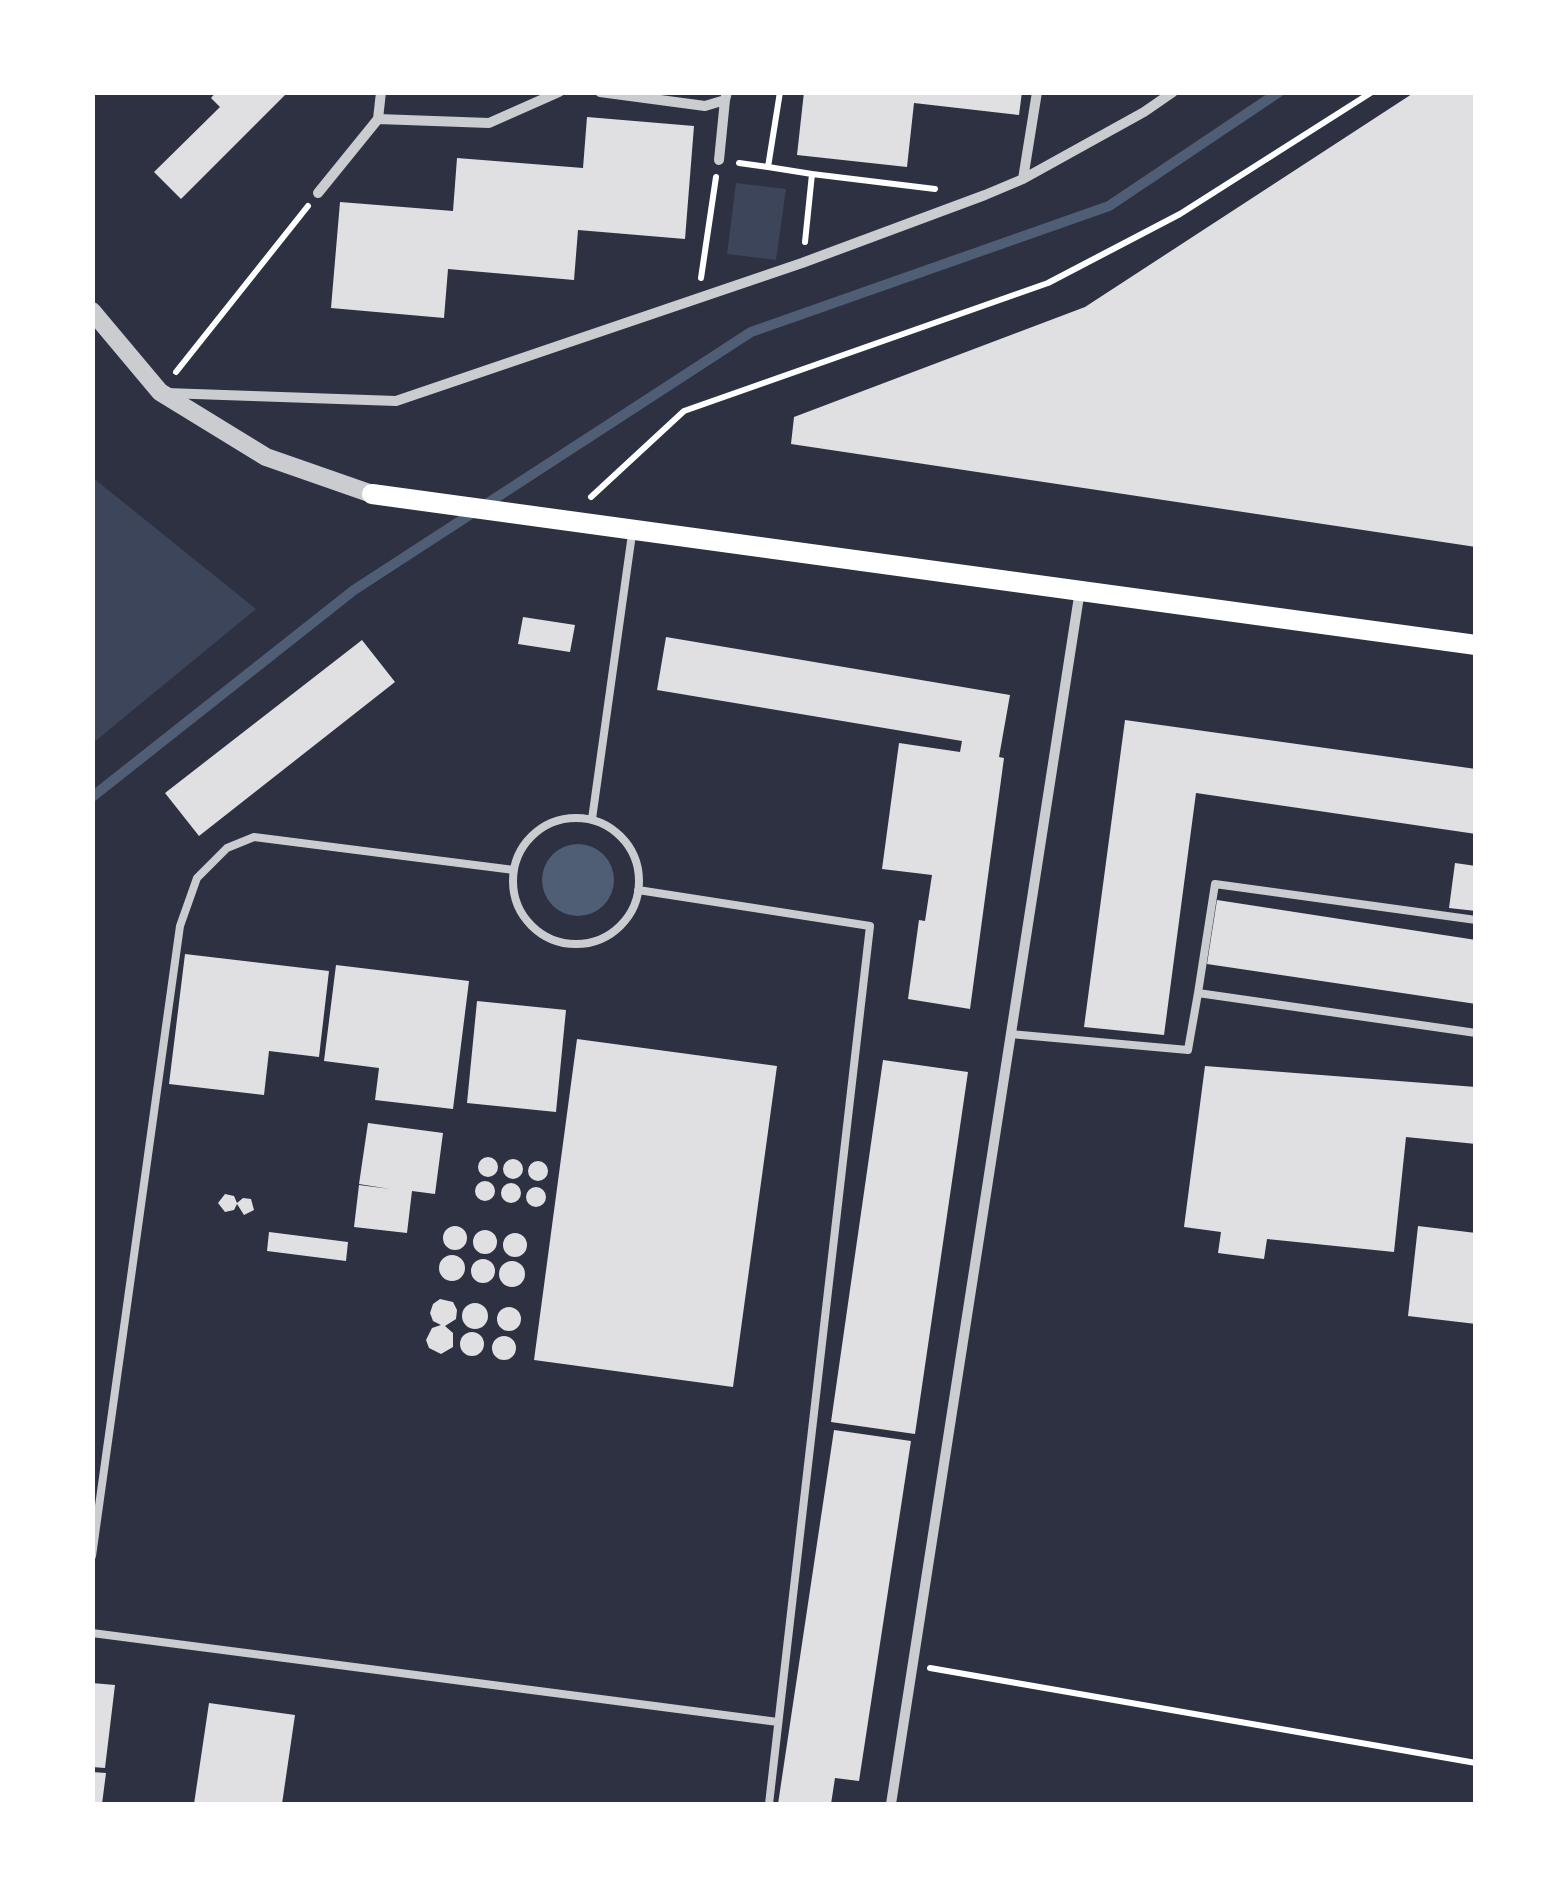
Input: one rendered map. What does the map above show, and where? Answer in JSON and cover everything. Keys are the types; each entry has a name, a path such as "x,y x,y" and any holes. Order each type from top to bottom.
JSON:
{"main road":[{"path":"372,494 1476,645"}],"street":[{"path":"318,193 378,119 380,92"},
{"path":"378,119 489,123 559,92"},
{"path":"600,92 705,106 726,96"},
{"path":"1023,179 1037,92"},
{"path":"160,392 396,400 802,263 1023,179 1173,92"},
{"path":"719,160 726,96"},
{"path":"94,316 160,392 266,457 372,494"},
{"path":"890,1804 1080,590"}],"lane":[{"path":"592,819 633,529"},
{"path":"571,818 592,819 611,828 626,842 637,860 638,890 626,920 611,934 592,942 570,944 533,927 520,911 514,891 514,870 533,834 551,823 571,818"},
{"path":"92,1556 180,926 197,878 227,848 254,837 514,870"},
{"path":"1010,1034 1188,1050 1215,884 1476,920"},
{"path":"638,890 870,926 769,1804"},
{"path":"1198,993 1476,1034"},
{"path":"92,1632 778,1722"}],"path":[{"path":"768,167 780,92"},
{"path":"566,521 684,411 1048,283 1180,214 1372,92"},
{"path":"698,299 719,160 984,194"},
{"path":"802,263 812,174"},
{"path":"160,392 318,193"},
{"path":"912,1665 1476,1763"}],"shaded area":[{"path":"736,183 786,189 776,260 727,254"},
{"path":"92,477 256,609 93,743 92,743"},
{"path":"578,844 603,855 614,880 603,905 578,916 553,905 542,880 553,855"}],"building":[{"path":"216,92 288,92 181,199 154,172 220,107 211,98"},
{"path":"804,92 1022,92 1019,115 914,103 907,167 797,155"},
{"path":"1415,92 1476,92 1476,547 791,444 794,417 1085,307"},
{"path":"587,117 694,126 685,239 578,230 574,280 448,269 444,318 331,308 340,202 453,211 457,158 583,168"},
{"path":"523,617 575,625 570,652 518,644"},
{"path":"666,637 1010,695 999,757 1004,758 970,1009 908,999 919,920 925,921 932,875 882,869 899,743 960,752 962,741 657,690"},
{"path":"362,640 395,682 199,836 165,793"},
{"path":"1125,720 1476,769 1476,834 1196,793 1164,1035 1084,1027"},
{"path":"1455,863 1476,866 1476,911 1449,908"},
{"path":"1217,900 1476,940 1476,1004 1207,964"},
{"path":"185,954 329,971 319,1057 269,1051 264,1095 169,1084"},
{"path":"336,965 469,981 453,1109 375,1100 379,1068 324,1061"},
{"path":"477,1001 566,1010 556,1112 467,1103"},
{"path":"577,1039 777,1066 733,1387 534,1360"},
{"path":"883,1060 968,1072 915,1434 831,1422"},
{"path":"1205,1066 1476,1087 1476,1144 1406,1137 1394,1252 1267,1239 1264,1259 1218,1253 1221,1232 1184,1227"},
{"path":"368,1123 443,1133 435,1194 412,1191 407,1233 354,1227 359,1185 390,1189 359,1184"},
{"path":"488,1157 498,1167 488,1177 478,1167"},
{"path":"513,1159 523,1169 513,1179 503,1169"},
{"path":"538,1161 548,1171 538,1181 528,1171"},
{"path":"485,1181 495,1191 485,1201 475,1191"},
{"path":"511,1183 521,1193 511,1203 501,1193"},
{"path":"536,1187 546,1197 536,1207 526,1197"},
{"path":"225,1194 234,1196 237,1203 243,1198 251,1199 254,1210 244,1215 237,1204 234,1210 225,1212 218,1203"},
{"path":"455,1226 467,1238 455,1250 443,1238"},
{"path":"1418,1226 1476,1233 1476,1324 1408,1316"},
{"path":"485,1230 494,1233 494,1251 485,1254 476,1251 473,1242 476,1233"},
{"path":"269,1232 348,1242 346,1261 267,1251"},
{"path":"515,1233 527,1245 515,1257 503,1245"},
{"path":"452,1255 461,1259 465,1268 461,1277 452,1281 443,1277 439,1268 443,1259"},
{"path":"483,1259 495,1271 483,1283 471,1271"},
{"path":"512,1261 521,1265 525,1274 521,1283 512,1287 503,1283 499,1274 503,1265"},
{"path":"440,1299 453,1302 457,1310 456,1319 445,1326 453,1333 453,1347 441,1354 429,1348 426,1340 432,1328 441,1325 433,1321 430,1313"},
{"path":"475,1303 484,1307 488,1316 484,1325 475,1329 466,1325 462,1316 466,1307"},
{"path":"509,1307 521,1319 509,1331 497,1319"},
{"path":"467,1332 477,1332 484,1344 477,1356 467,1356 460,1349 460,1339"},
{"path":"504,1336 516,1348 504,1360 492,1348"},
{"path":"834,1430 911,1441 859,1781 835,1778 831,1804 778,1804"},
{"path":"92,1683 115,1685 105,1768 92,1767"},
{"path":"209,1703 295,1715 282,1804 194,1804"},
{"path":"92,1772 106,1773 102,1804 92,1804"}],"waterway":[{"path":"92,797 354,590 751,332 1109,206 1279,92"}]}
